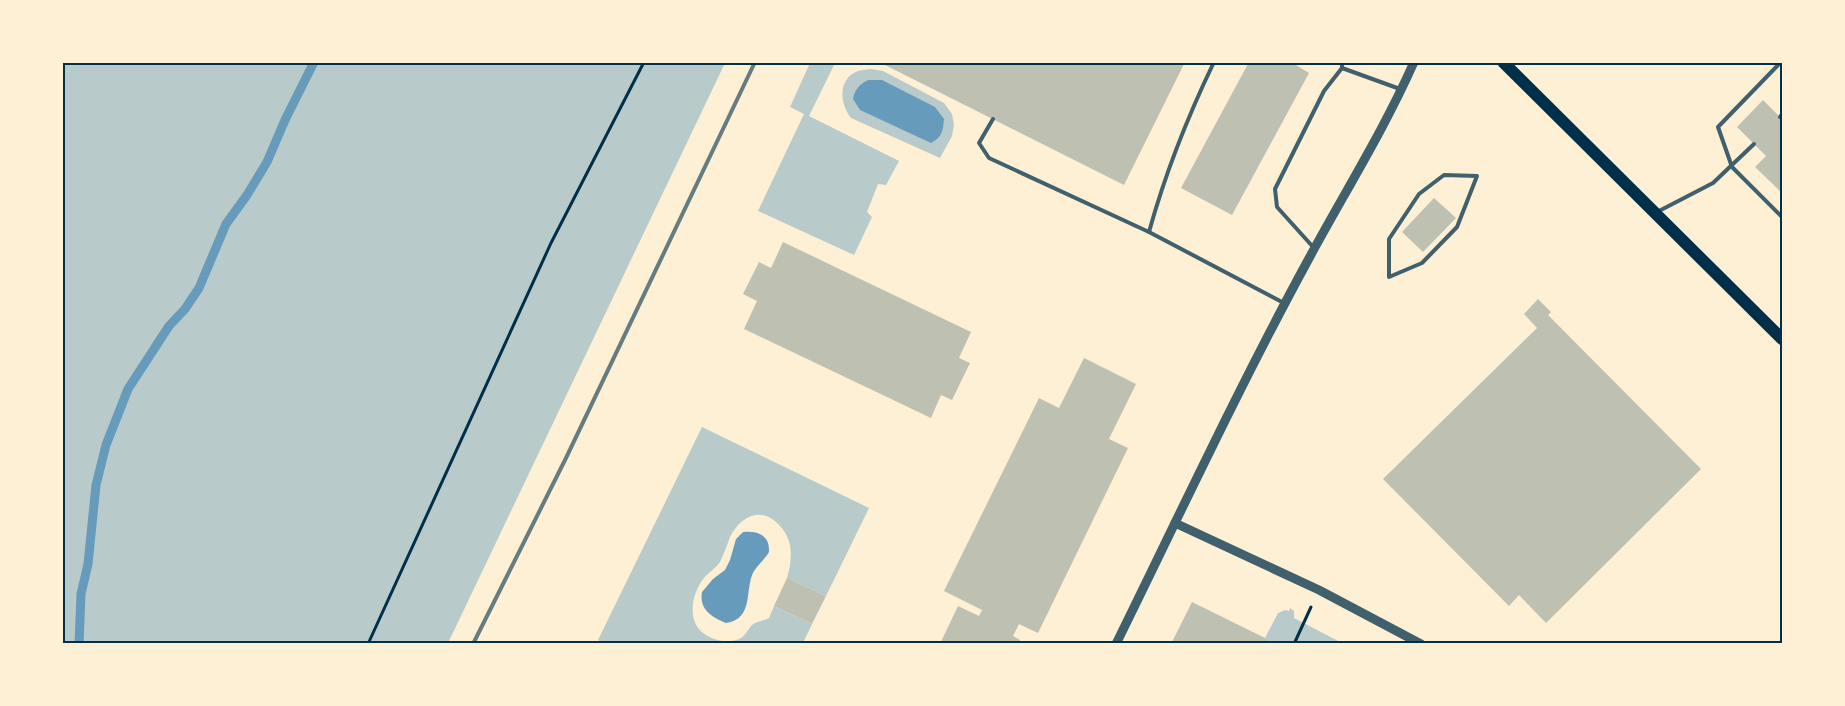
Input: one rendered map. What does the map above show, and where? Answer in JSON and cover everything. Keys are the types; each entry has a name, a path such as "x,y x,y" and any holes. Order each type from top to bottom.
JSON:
{"main road":[{"path":"1503,62 1782,337"}],"street":[{"path":"1116,644 1285,304 1314,248 1394,108 1414,62"},
{"path":"1175,523 1319,590 1421,644"}],"lane":[{"path":"1149,232 1160,194 1200,90 1214,62"},
{"path":"1314,248 1277,207 1275,189 1324,91 1342,68 1342,62"},
{"path":"1781,62 1718,127 1732,167 1782,217"},
{"path":"1342,68 1402,90"},
{"path":"993,119 979,143 989,158 1149,232 1285,304"},
{"path":"1655,213 1713,183 1732,167 1754,144"},
{"path":"1444,175 1477,176 1457,226 1422,263 1389,277 1389,239 1419,194 1444,175"}],"path":[{"path":"368,644 551,243 644,62"},
{"path":"1294,644 1319,590"}],"shaded area":[{"path":"62,63 725,63 448,643 63,643"},
{"path":"810,63 835,63 809,116 899,161 886,185 878,184 867,212 872,217 854,255 758,211 804,114 790,107"},
{"path":"870,69 883,71 944,103 952,114 954,125 952,136 940,158 851,118 844,106 842,92 846,80 858,71"},
{"path":"702,427 869,508 826,596 787,578 791,558 788,539 774,520 760,515 747,518 735,529 720,562 706,576 696,592 693,608 695,623 709,637 727,641 739,639 754,624 769,618 774,606 812,624 803,643 605,644 598,640"},
{"path":"1290,608 1294,611 1294,618 1342,643 1273,643 1265,638 1278,613 1285,610 1289,611"}],"water":[{"path":"868,80 882,80 935,107 944,119 940,136 931,143 860,110 853,99 858,88"},
{"path":"743,532 754,532 762,535 769,546 769,552 754,571 745,609 741,616 726,623 707,612 702,603 702,592 713,579 725,570 736,539"}],"building":[{"path":"879,62 1185,62 1124,185"},
{"path":"1249,62 1291,62 1309,73 1232,215 1181,188"},
{"path":"1763,100 1782,119 1782,193 1755,167 1766,156 1737,127"},
{"path":"1434,198 1456,218 1423,252 1402,232"},
{"path":"783,242 971,332 959,358 970,363 952,400 941,395 931,418 744,329 757,301 743,294 759,262 771,268"},
{"path":"1538,299 1551,312 1548,315 1701,469 1546,623 1519,595 1509,606 1383,479 1537,328 1524,314"},
{"path":"1084,358 1136,384 1109,439 1128,448 1038,633 1019,624 1013,636 1020,640 1018,644 940,644 958,606 979,616 982,610 944,591 1039,398 1059,408"},
{"path":"787,578 826,596 812,624 774,606"},
{"path":"1192,602 1265,638 1275,644 1171,644"}],"waterway":[{"path":"79,644 81,594 88,564 96,485 106,445 128,389 169,326 185,309 199,288 226,224 247,195 267,162 285,120 314,62"}],"railway":[{"path":"473,644 566,458 755,62"}]}
